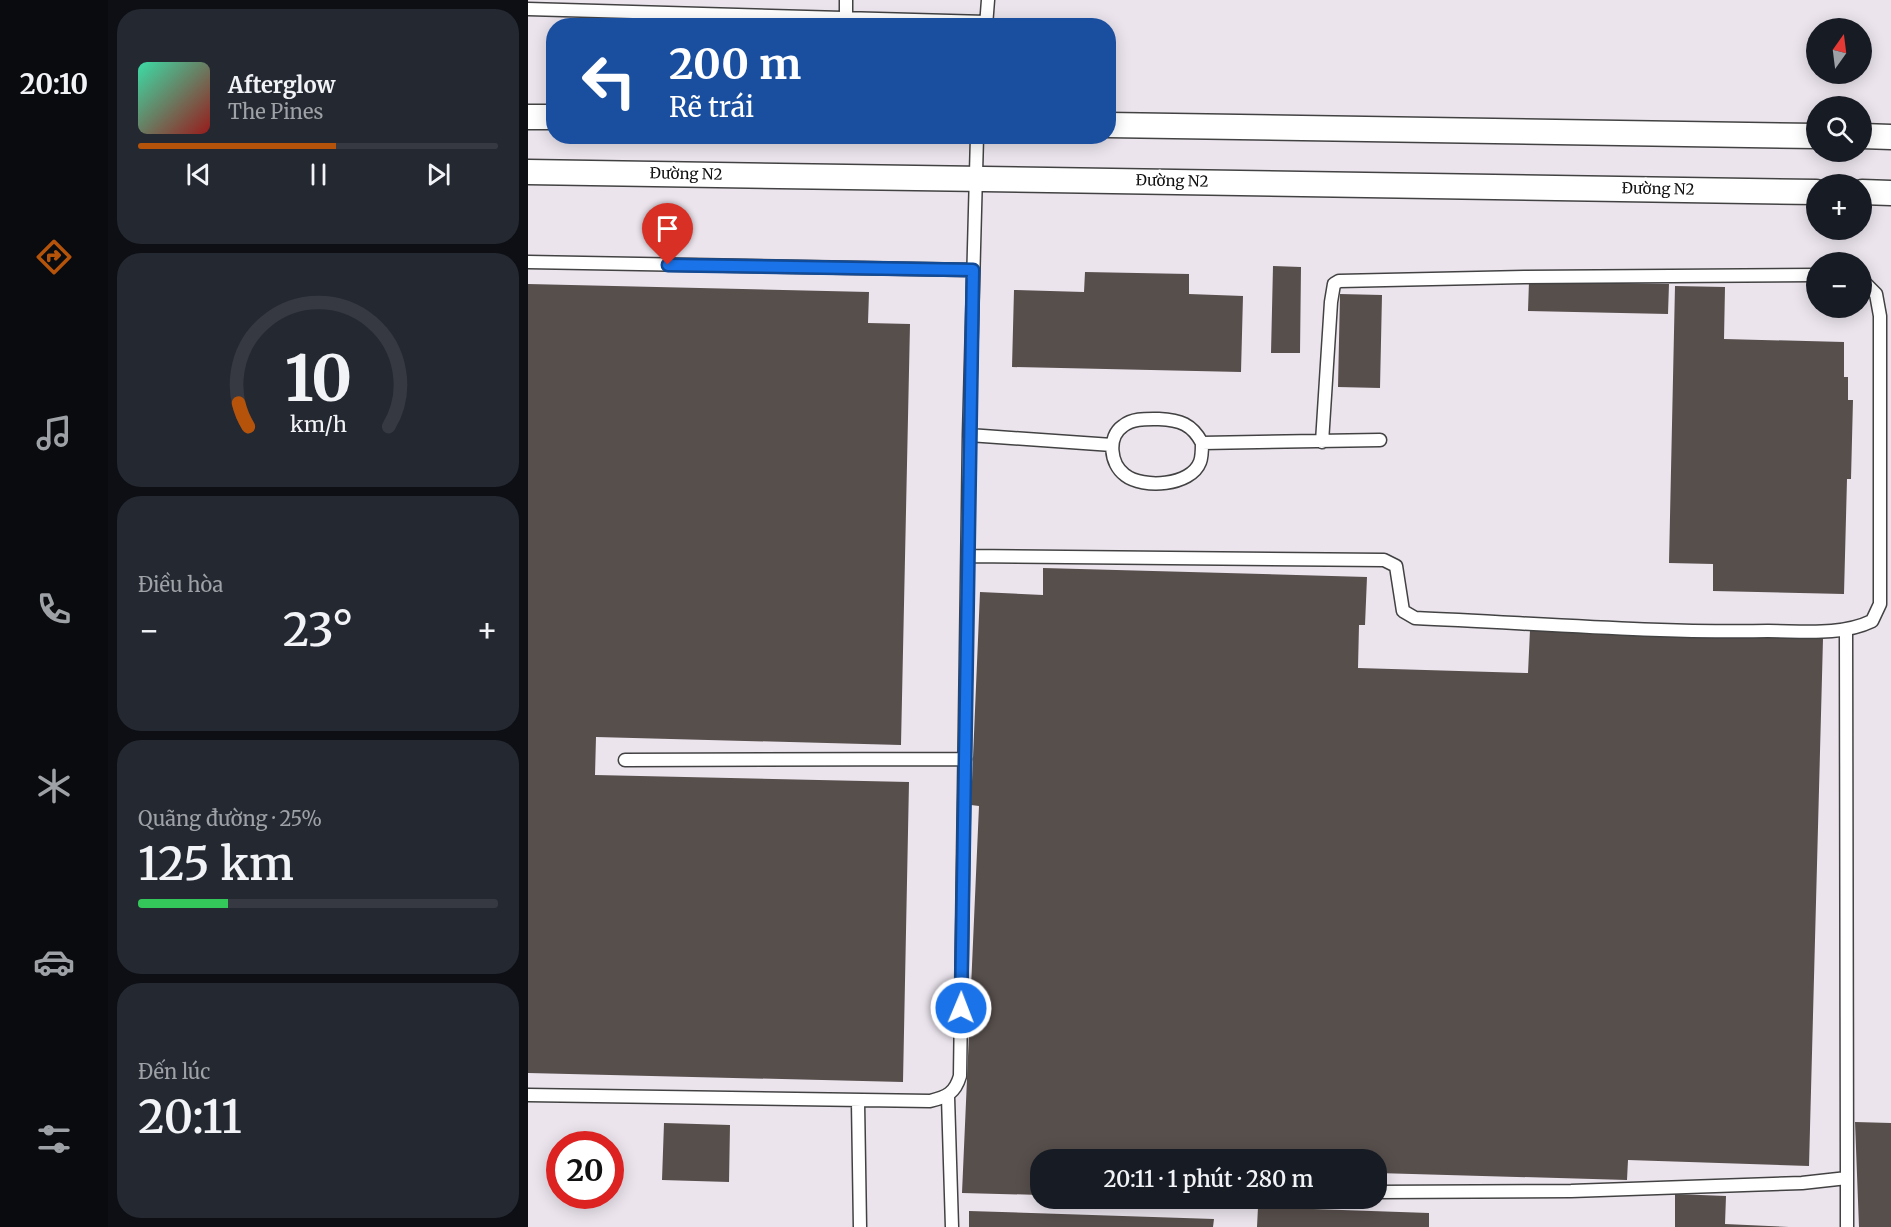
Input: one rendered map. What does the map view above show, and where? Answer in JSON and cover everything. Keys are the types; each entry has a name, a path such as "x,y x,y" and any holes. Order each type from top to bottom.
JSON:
{"street":[{"path":"528,117 546,117"},
{"path":"1116,125 1806,136"},
{"path":"1872,136 1891,137"},
{"name":"Đường N2","path":"528,172 974,177 1806,192"},
{"path":"1872,192 1891,193"}],"lane":[{"path":"528,9 656,6 846,18 846,0"},
{"path":"986,18 988,0"},
{"path":"528,1095 858,1102 930,1101 948,1097 957,1086 960,1076 969,435 976,144"},
{"path":"528,262 973,270"},
{"path":"1322,442 1331,296 1334,284 1339,281 1806,275"},
{"path":"968,556 1384,560 1396,566 1403,611 1416,618 1711,632 1859,628 1872,621 1880,604 1886,517 1880,316 1876,294 1872,290"},
{"path":"1159,419 1180,420 1190,427 1203,443 1200,462 1195,470 1187,477 1174,482 1142,482 1125,475 1115,463 1112,445 1122,426 1135,420 1159,419"},
{"path":"969,435 1112,445"},
{"path":"1203,443 1380,440"},
{"path":"1846,629 1847,1227"},
{"path":"625,760 965,759"},
{"path":"948,1097 952,1227"},
{"path":"858,1102 860,1227"},
{"path":"1387,1192 1571,1191 1802,1183 1847,1178"}],"shaded area":[{"path":"528,0 1891,0 1891,1227 528,1227"}],"building":[{"path":"1273,266 1301,267 1300,353 1271,353"},
{"path":"1085,272 1189,274 1189,294 1243,296 1241,372 1012,367 1014,290 1084,292"},
{"path":"1529,281 1669,284 1668,314 1528,311"},
{"path":"528,284 869,292 868,323 910,324 901,745 596,737 595,775 909,782 903,1082 528,1073"},
{"path":"1675,286 1725,287 1724,339 1844,342 1844,377 1848,377 1848,400 1853,400 1851,479 1847,479 1844,594 1713,591 1713,564 1669,563"},
{"path":"1340,294 1382,295 1380,388 1338,387"},
{"path":"1043,568 1367,577 1365,625 1359,625 1358,668 1528,673 1530,630 1823,639 1809,1166 1628,1160 1627,1180 1387,1173 1387,1149 1030,1149 1030,1195 962,1193 979,806 971,805 980,592 1043,595"},
{"path":"1855,1122 1891,1123 1891,1227 1859,1227"},
{"path":"664,1123 730,1125 729,1182 662,1180"},
{"path":"1675,1194 1726,1196 1725,1224 1789,1227 1675,1227"},
{"path":"1258,1209 1429,1213 1429,1227 1257,1227"},
{"path":"969,1211 1214,1219 1213,1227 969,1227"}],"route":[{"path":"668,265 973,270 961,1008"}]}
